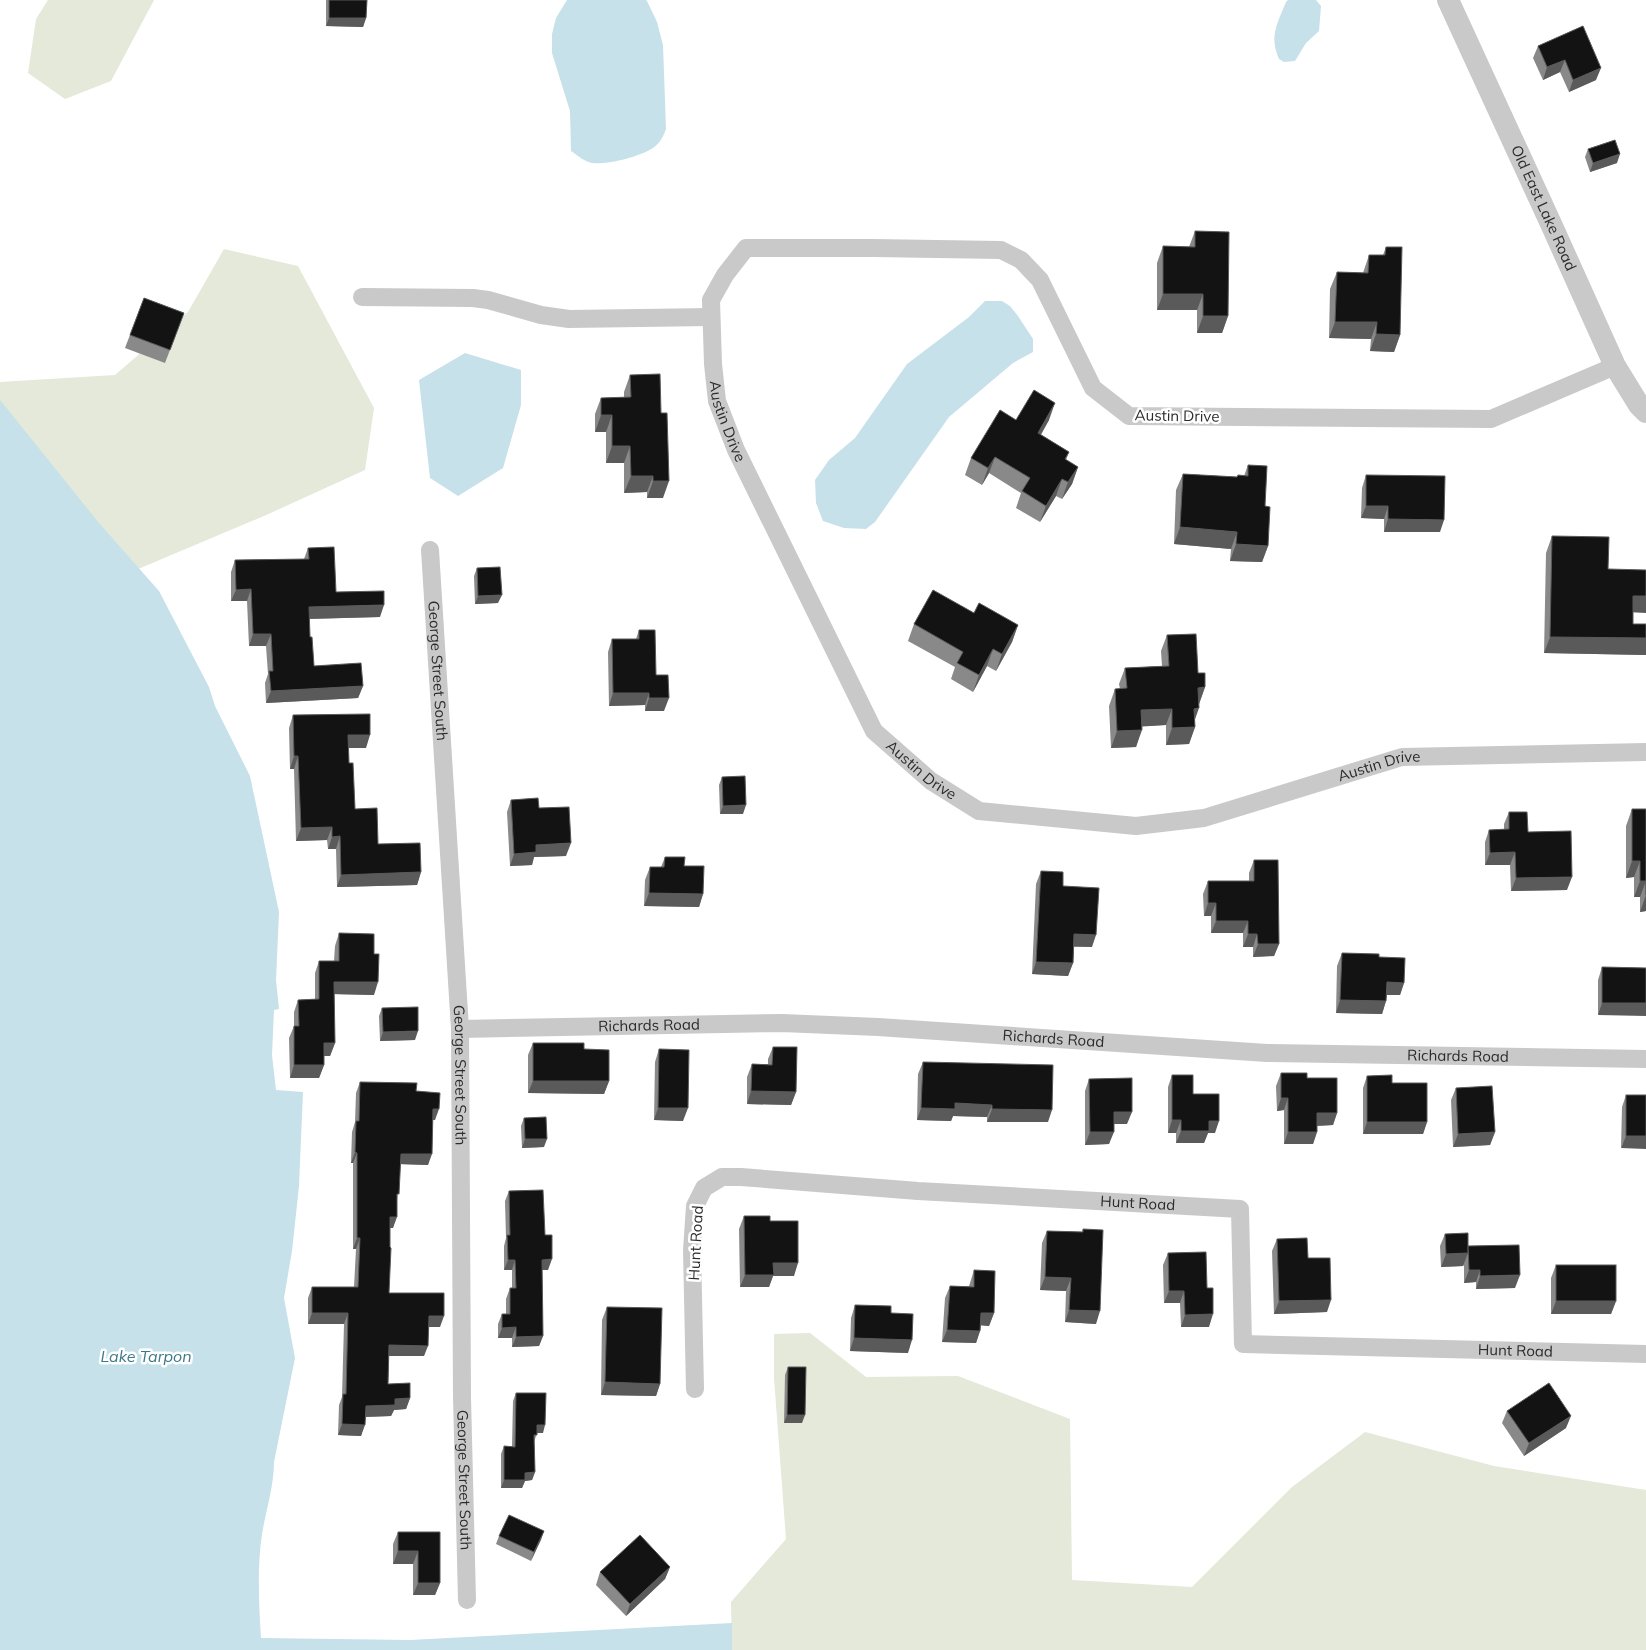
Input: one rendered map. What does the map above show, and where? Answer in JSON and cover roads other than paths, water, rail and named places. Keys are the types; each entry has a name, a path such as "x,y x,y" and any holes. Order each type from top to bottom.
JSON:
{"street":[{"name":"Old East Lake Road","path":"1448,0 1615,366 1639,405 1646,412"},
{"name":"Austin Drive","path":"1615,366 1491,419 1129,416 1093,388 1040,280 1021,260 1001,250 746,248 725,275 711,300 716,401 745,467 874,731 932,781 979,811 1136,826 1204,818 1402,757 1646,752"},
{"path":"362,297 472,298 569,319 711,317"},
{"name":"George Street South","path":"430,550 460,1029 462,1397 467,1600"},
{"name":"Richards Road","path":"460,1029 782,1023 1267,1053 1646,1059"},
{"name":"Hunt Road","path":"695,1389 692,1250 695,1206 704,1188 722,1177 918,1191 1240,1209 1243,1344 1646,1354"}],"water":[{"path":"567,0 647,1 657,22 663,45 666,129 661,140 653,148 614,162 598,163 587,161 571,151 570,111 552,53 552,34 556,18"},
{"path":"1288,0 1316,0 1321,6 1319,31 1306,43 1295,61 1284,62 1279,59 1274,37 1277,24"},
{"path":"985,301 1002,301 1010,306 1033,339 1033,352 1013,363 949,417 875,522 866,529 844,528 823,521 816,503 815,480 829,460 855,438 907,364 969,317"},
{"path":"465,353 521,370 521,405 503,468 458,496 430,478 419,380"},
{"name":"Lake Tarpon","path":"0,400 99,523 159,591 209,687 215,706 250,776 279,912 276,980 279,1009 274,1010 272,1055 276,1090 303,1092 299,1186 292,1251 284,1298 295,1358 274,1462 260,1546 261,1638 410,1640 732,1623 732,1650 0,1650"}]}
